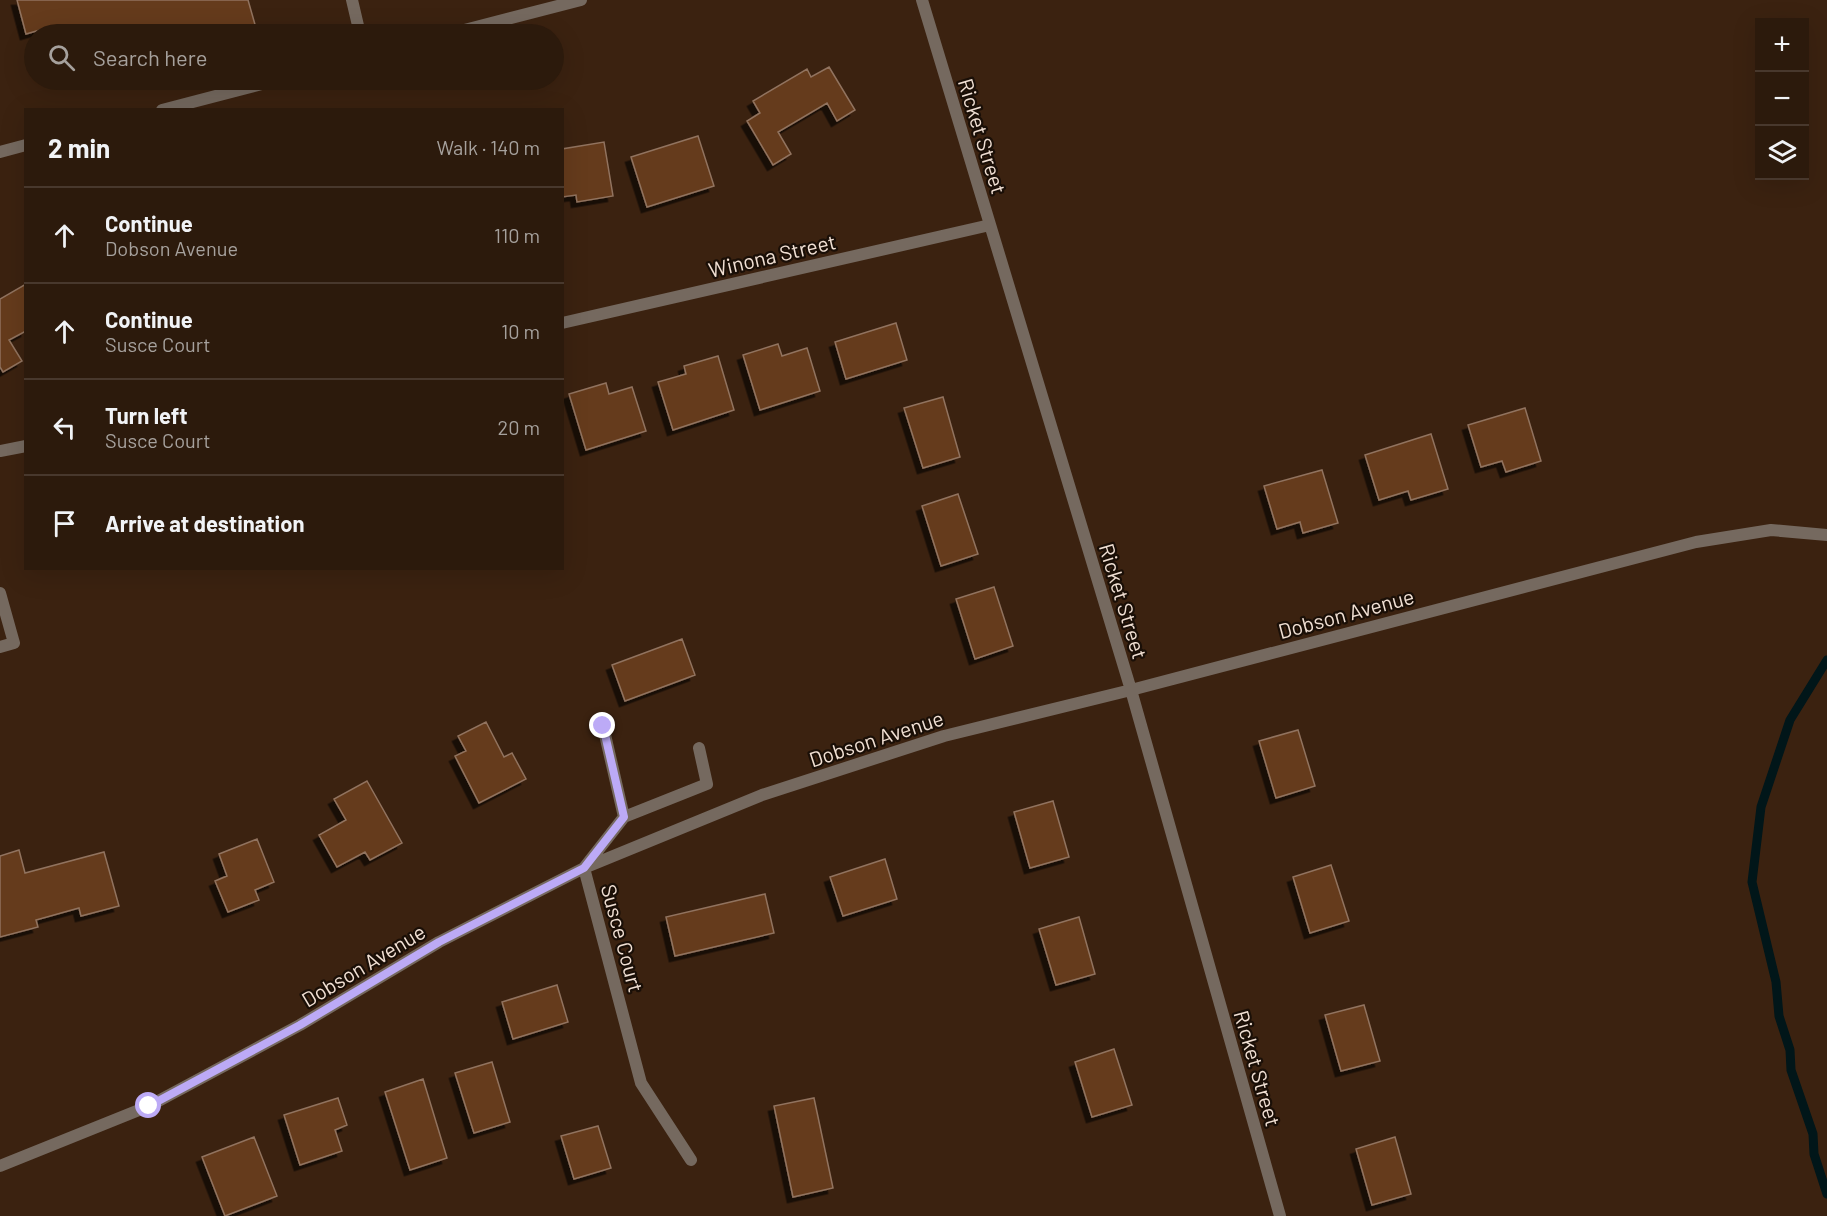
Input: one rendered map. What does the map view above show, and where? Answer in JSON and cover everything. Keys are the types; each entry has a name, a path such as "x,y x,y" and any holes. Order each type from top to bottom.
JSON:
{"street":[{"path":"351,0 357,24"},
{"path":"488,24 581,0"},
{"name":"Ricket Street","path":"922,0 1131,690 1280,1216"},
{"path":"170,108 239,90"},
{"path":"0,152 24,146"},
{"name":"Winona Street","path":"564,323 990,225"},
{"path":"0,451 24,446"},
{"name":"Dobson Avenue","path":"0,1166 149,1106 300,1025 439,942 584,868 762,795 945,736 1131,690 1696,542 1771,530 1827,535"},
{"path":"0,593 14,643 0,647"},
{"path":"603,726 624,817 707,784 699,748"},
{"name":"Susce Court","path":"624,817 584,868 641,1083 691,1160"}],"building":[{"path":"17,0 248,0 255,24 24,24 24,26"},
{"path":"829,67 855,110 837,121 827,103 778,132 791,154 773,165 747,121 760,113 753,101 807,69 811,77"},
{"path":"698,136 714,186 647,207 631,157"},
{"path":"604,142 613,196 577,202 576,195 564,197 564,149"},
{"path":"24,285 24,332 9,340 22,361 3,372 0,367 0,299"},
{"path":"896,323 907,360 846,379 835,342"},
{"path":"778,344 782,356 807,348 820,391 760,410 743,355"},
{"path":"718,356 734,410 673,430 658,382 686,374 684,366"},
{"path":"606,383 609,394 632,387 646,431 586,450 569,394"},
{"path":"943,397 960,457 923,468 904,408"},
{"path":"1525,408 1541,461 1506,472 1502,461 1481,467 1468,425"},
{"path":"1431,434 1448,489 1411,500 1408,491 1379,500 1365,455"},
{"path":"1322,470 1338,523 1303,533 1300,522 1277,529 1264,486"},
{"path":"958,494 978,554 941,566 922,506"},
{"path":"994,587 1013,646 975,659 956,599"},
{"path":"682,639 695,675 625,701 612,665"},
{"path":"486,722 504,757 512,753 526,779 479,803 455,756 466,751 458,736"},
{"path":"1298,730 1315,786 1276,798 1259,741"},
{"path":"367,781 402,843 370,860 365,852 337,867 319,835 346,820 334,799"},
{"path":"1053,801 1069,857 1030,868 1014,812"},
{"path":"257,839 274,882 255,890 259,900 228,912 215,881 227,876 219,854"},
{"path":"19,850 25,873 104,852 119,906 81,916 79,908 36,920 38,927 0,937 0,856"},
{"path":"885,859 897,899 843,916 830,877"},
{"path":"1331,865 1349,921 1310,933 1293,877"},
{"path":"765,894 774,933 675,956 666,917"},
{"path":"1079,917 1095,974 1056,985 1039,929"},
{"path":"557,985 568,1022 513,1039 502,1002"},
{"path":"1364,1005 1380,1061 1341,1071 1325,1015"},
{"path":"1114,1049 1132,1105 1092,1117 1075,1062"},
{"path":"492,1062 510,1122 474,1133 455,1073"},
{"path":"423,1079 447,1158 410,1170 385,1092"},
{"path":"338,1098 347,1125 335,1130 342,1151 300,1165 284,1115"},
{"path":"814,1098 833,1188 793,1197 774,1106"},
{"path":"598,1126 611,1168 574,1179 561,1136"},
{"path":"254,1137 277,1196 225,1216 202,1157"},
{"path":"1395,1137 1411,1194 1372,1205 1356,1149"}],"waterway":[{"path":"1827,660 1790,720 1761,807 1752,882 1776,982 1779,1016 1790,1050 1791,1070 1813,1134 1814,1154 1827,1194"}],"route":[{"path":"149,1106 300,1025 439,942 584,868 624,817 603,726"}]}
